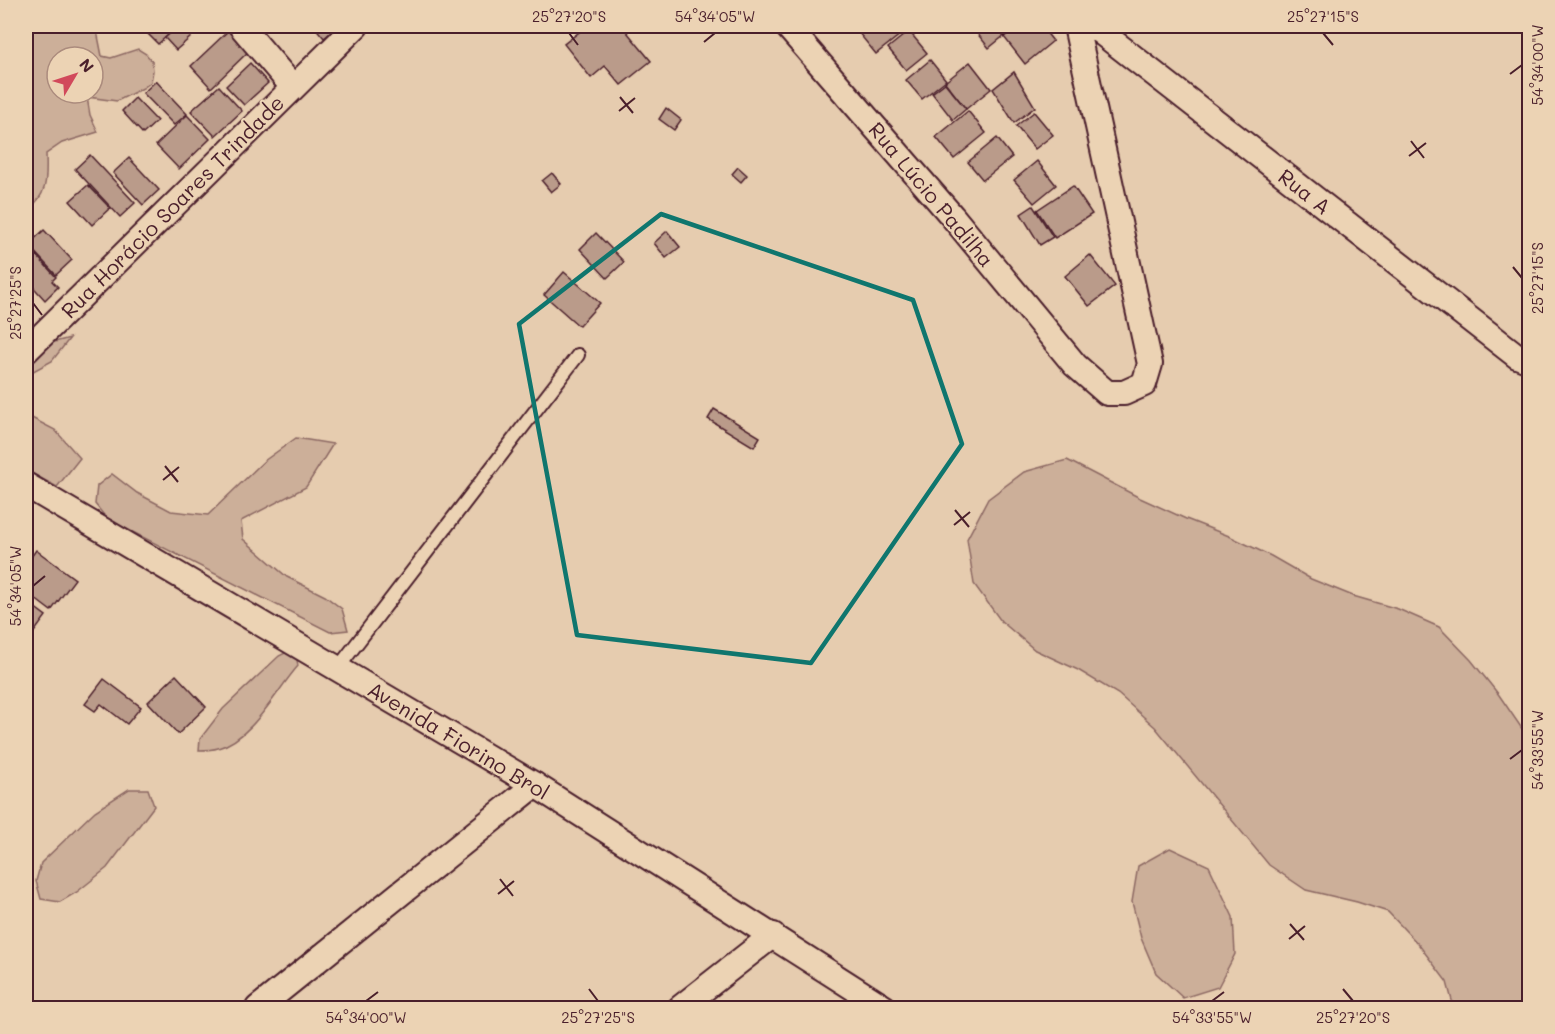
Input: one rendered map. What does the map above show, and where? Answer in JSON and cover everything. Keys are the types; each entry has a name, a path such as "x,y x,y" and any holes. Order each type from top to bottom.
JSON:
{"street":[{"name":"Rua Horácio Soares Trindade","path":"241,26 292,86"},
{"name":"Rua Horácio Soares Trindade","path":"26,351 292,86 356,26"},
{"name":"Rua Lúcio Padilha","path":"787,26 952,216 1075,365 1107,393 1124,393 1144,384 1150,364 1076,26"},
{"name":"Rua A","path":"1093,26 1523,358"},
{"name":"Avenida Fiorino Brol","path":"26,484 535,785 885,1008"},
{"path":"258,1008 535,785"},
{"path":"680,1008 773,935"}],"lane":[{"path":"338,668 578,356"}],"highlighted area":[{"path":"661,214 913,300 962,444 811,663 577,635 519,324"}],"shaded area":[{"path":"26,26 96,26 100,45 45,45 45,105 88,105 90,115 98,132 62,143 46,154 45,186 39,199 26,211"},
{"path":"138,49 152,61 151,82 117,101 105,99 105,57 111,58"},
{"path":"70,338 52,361 26,375 26,362 43,345"},
{"path":"26,415 55,430 80,458 57,487 26,470"},
{"path":"296,438 333,444 306,487 241,521 243,539 287,577 325,596 342,609 348,630 330,632 107,519 95,504 97,486 112,474 137,493 171,511 208,515 264,461"},
{"path":"1067,460 1140,498 1271,556 1311,579 1353,596 1398,609 1439,627 1471,660 1525,733 1529,749 1529,1008 1454,1008 1447,982 1419,945 1388,912 1306,890 1269,865 1155,727 1118,694 1078,670 1035,650 1001,621 974,584 967,539 988,499 1024,472"},
{"path":"295,648 298,666 252,725 230,743 216,749 199,750 200,739 223,709 279,656"},
{"path":"129,789 148,789 154,806 107,868 77,892 60,902 41,899 36,881 41,863 95,811"},
{"path":"1170,848 1209,866 1233,917 1235,954 1218,987 1183,998 1156,973 1141,938 1132,902 1138,866"}],"building":[{"path":"154,26 178,26 158,44 147,33"},
{"path":"178,26 191,37 176,50 165,38"},
{"path":"314,26 339,26 324,38"},
{"path":"587,26 622,26 651,61 621,85 605,66 591,78 564,44"},
{"path":"866,26 911,26 876,54 858,32"},
{"path":"971,26 1016,26 989,48"},
{"path":"1019,26 1041,26 1053,41 1025,64 1004,37"},
{"path":"229,30 249,51 211,88 191,66"},
{"path":"909,31 927,53 906,70 888,48"},
{"path":"930,60 946,80 922,99 906,80"},
{"path":"970,62 991,89 966,109 945,82"},
{"path":"250,63 268,83 244,105 226,86"},
{"path":"1014,72 1035,107 1014,123 993,89"},
{"path":"156,81 187,114 174,125 143,93"},
{"path":"945,83 966,109 953,120 932,93"},
{"path":"219,86 242,111 215,136 191,111"},
{"path":"135,98 157,121 143,134 122,111"},
{"path":"666,108 681,120 674,130 659,119"},
{"path":"968,111 986,133 954,159 936,137"},
{"path":"1034,112 1053,135 1035,149 1016,126"},
{"path":"187,115 210,139 179,169 156,145"},
{"path":"997,138 1012,157 983,180 968,162"},
{"path":"90,155 135,203 120,217 75,169"},
{"path":"129,158 159,190 143,205 113,173"},
{"path":"1037,161 1056,185 1034,203 1014,180"},
{"path":"738,167 747,175 741,182 732,174"},
{"path":"552,173 561,184 551,192 542,181"},
{"path":"88,185 110,208 92,225 70,201"},
{"path":"1073,186 1092,214 1055,238 1037,210"},
{"path":"1033,206 1053,237 1040,245 1021,214"},
{"path":"44,230 72,260 56,275 28,245"},
{"path":"667,231 680,247 666,258 654,243"},
{"path":"596,233 624,262 607,278 580,249"},
{"path":"26,244 56,277 52,281 58,287 45,300 26,279"},
{"path":"1090,255 1115,286 1089,306 1065,276"},
{"path":"564,272 600,303 579,326 544,295"},
{"path":"714,409 760,437 754,447 708,419"},
{"path":"36,550 75,579 51,611 26,592 26,564"},
{"path":"26,601 46,616 26,643"},
{"path":"176,675 206,707 178,734 148,702"},
{"path":"104,679 141,707 127,724 101,704 95,711 85,704"}]}
